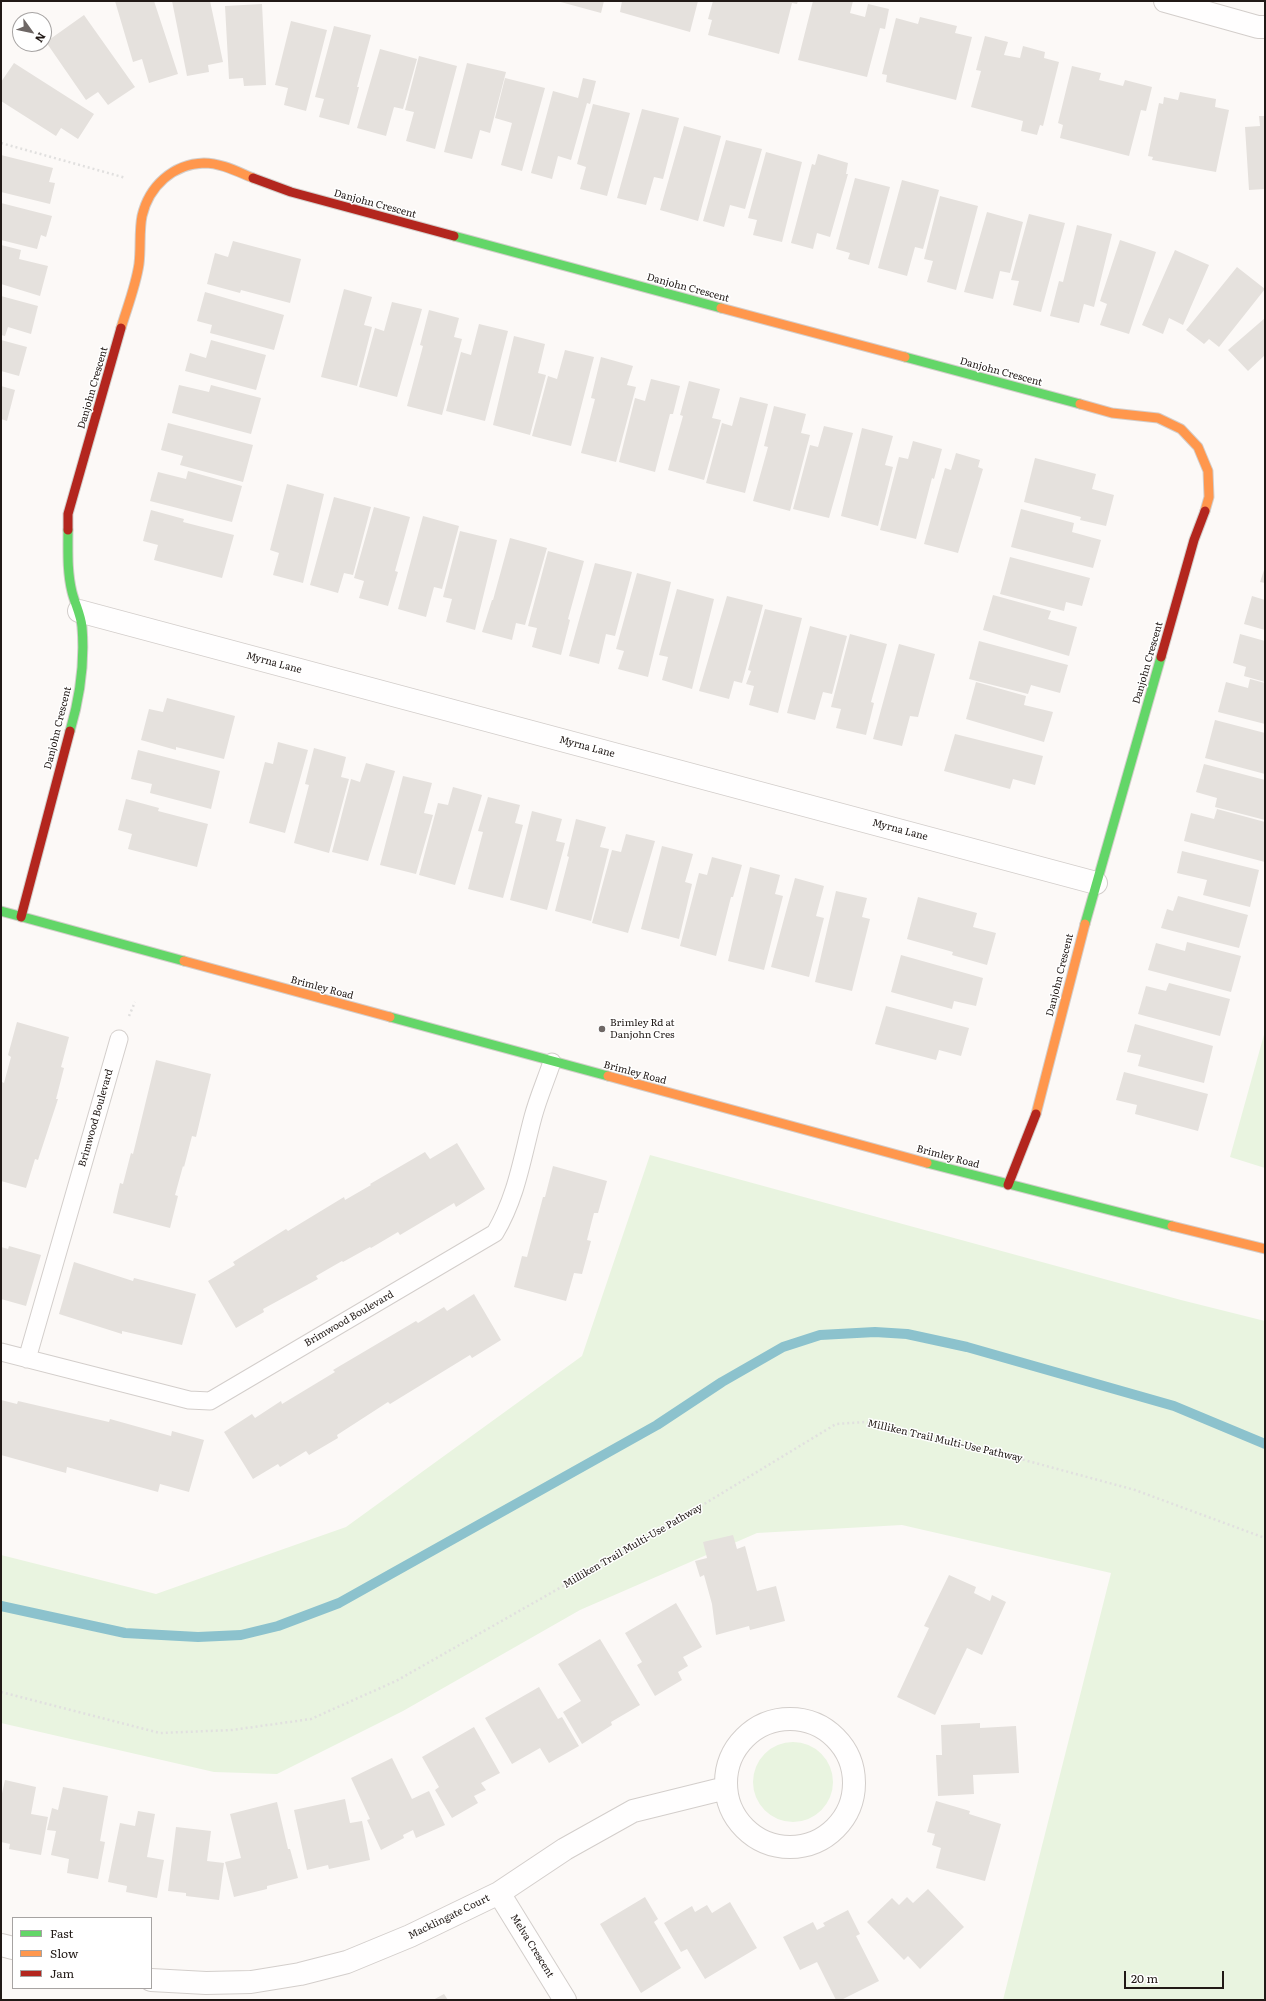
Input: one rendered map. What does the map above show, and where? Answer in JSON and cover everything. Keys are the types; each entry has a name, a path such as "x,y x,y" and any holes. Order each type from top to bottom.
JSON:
{"street":[{"path":"1165,1 1258,27 1265,27"},
{"name":"Danjohn Crescent","path":"21,917 79,699 83,662 82,626 79,611 72,592 68,566 68,514 139,265 142,217 147,199 155,187 169,174 186,166 205,163 222,166 299,194 1112,413 1156,417 1170,422 1182,429 1196,443 1205,459 1210,478 1209,498 1194,540 1096,883 1036,1113 1008,1185"},
{"name":"Myrna Lane","path":"79,611 1096,883"},
{"name":"Brimley Road","path":"1,911 1008,1185 1265,1249"},
{"path":"790,1718 811,1722 830,1732 844,1747 853,1766 854,1787 849,1808 838,1826 822,1840 801,1847 780,1847 759,1840 743,1827 731,1809 726,1788 728,1767 737,1748 751,1732 770,1722 790,1718"},
{"name":"Macklingate Court","path":"152,1980 206,1983 251,1982 300,1974 347,1962 403,1939 499,1893 565,1849 633,1811 726,1788"},
{"name":"Melva Crescent","path":"499,1893 565,2000"},
{"path":"1,1945 12,1948"}],"lane":[{"name":"Brimwood Boulevard","path":"27,1359 119,1039"},
{"name":"Brimwood Boulevard","path":"1,1352 190,1400 210,1401 495,1233 514,1194 533,1115 552,1062"}],"path":[{"path":"1,143 155,187"},
{"name":"Milliken Trail Multi-Use Pathway","path":"1,1692 160,1733 232,1730 311,1719 396,1681 653,1535 836,1424 865,1422 1029,1461 1135,1490 1265,1538"}],"green space":[{"path":"1265,1031 1265,1168 1230,1157"},
{"path":"650,1155 1181,1300 1265,1321 1265,2000 1003,2000 1111,1573 902,1525 757,1533 580,1610 403,1711 277,1774 214,1772 1,1723 1,1555 156,1594 346,1527 582,1356"},
{"path":"785,1742 801,1742 822,1753 833,1774 833,1790 822,1811 801,1822 785,1822 771,1816 764,1811 759,1804 753,1790 753,1774 759,1760 764,1753 771,1748"}],"building":[{"path":"115,1 154,1 178,74 149,83 142,59 133,62"},
{"path":"172,1 210,1 223,62 208,65 209,72 187,76"},
{"path":"557,1 604,1 601,13"},
{"path":"622,1 698,1 690,32 620,12"},
{"path":"713,1 798,1 797,4 792,3 779,54 708,35 712,20 708,19"},
{"path":"813,1 853,1 850,13 865,17 868,4 889,9 885,29 880,28 867,77 798,60"},
{"path":"262,4 266,85 244,86 243,78 229,79 225,6"},
{"path":"84,15 135,87 108,105 98,92 86,100 52,51 52,38"},
{"path":"920,17 957,26 955,33 972,37 956,100 886,82 887,75 882,74 896,18 918,24"},
{"path":"291,21 327,30 306,111 284,105 288,88 275,85"},
{"path":"334,26 371,35 357,87 359,87 349,125 319,117 324,99 315,97"},
{"path":"985,36 1008,42 1004,55 1020,58 1023,46 1045,52 1044,58 1059,62 1043,126 1040,125 1037,135 1021,131 1023,121 971,107 981,71 976,70"},
{"path":"380,49 417,59 403,109 394,107 386,136 357,128"},
{"path":"419,56 457,66 435,149 406,141 414,112 405,110"},
{"path":"14,63 94,114 78,139 61,128 56,136 1,101 1,82"},
{"path":"467,63 506,72 490,133 480,130 472,159 444,152"},
{"path":"1072,66 1101,73 1099,80 1123,86 1125,80 1152,87 1146,111 1141,110 1129,156 1060,138 1063,125 1058,123"},
{"path":"505,78 545,88 522,171 501,165 512,123 495,118"},
{"path":"583,78 596,81 590,104 587,103 571,160 558,156 552,179 531,173 553,91 578,98"},
{"path":"1180,92 1216,99 1215,107 1229,110 1216,172 1152,160 1153,157 1148,156 1159,103 1163,104 1164,97 1178,100"},
{"path":"593,104 630,113 607,196 580,189 586,167 577,164"},
{"path":"642,109 679,118 663,179 654,177 646,205 617,198"},
{"path":"1259,116 1265,116 1265,189 1249,190 1245,127 1260,126"},
{"path":"684,126 721,136 698,221 660,210"},
{"path":"726,140 762,149 745,209 730,205 724,227 703,221"},
{"path":"766,152 802,162 782,242 753,235 757,220 748,218"},
{"path":"818,154 848,163 846,174 848,174 830,237 817,233 813,249 791,243 812,164 815,165"},
{"path":"1,155 53,168 49,182 55,183 50,204 1,192"},
{"path":"855,178 890,187 869,265 848,259 850,253 836,249"},
{"path":"902,180 939,190 923,249 915,247 907,276 878,268"},
{"path":"940,196 978,206 956,290 927,282 933,261 924,259"},
{"path":"1,203 52,216 46,237 41,235 37,249 1,240"},
{"path":"987,212 1023,222 1010,273 1000,271 993,299 964,292"},
{"path":"1029,214 1065,223 1041,312 1013,305 1019,281 1011,280"},
{"path":"1077,225 1112,234 1094,307 1084,304 1079,323 1050,316 1059,281 1063,282"},
{"path":"1120,240 1156,252 1129,334 1100,325 1107,304 1100,301"},
{"path":"233,241 301,259 290,303 241,290 240,293 207,284 215,253 228,257"},
{"path":"1,245 21,250 19,259 48,266 40,296 1,284"},
{"path":"1175,250 1209,265 1183,325 1169,318 1163,334 1142,325"},
{"path":"1237,267 1265,289 1219,347 1209,339 1204,344 1186,330"},
{"path":"344,289 372,297 364,325 372,327 357,386 321,377"},
{"path":"205,292 284,315 274,350 210,333 212,325 197,321"},
{"path":"1,296 38,306 31,334 8,327 5,336 1,335"},
{"path":"392,302 422,309 397,397 359,387 375,328 384,331"},
{"path":"429,310 459,318 454,337 462,339 442,415 407,406 423,346 420,345"},
{"path":"1265,318 1265,355 1248,371 1228,350"},
{"path":"479,324 508,331 485,421 446,411 461,352 471,355"},
{"path":"514,336 545,344 538,373 546,375 530,435 493,425"},
{"path":"1,340 27,347 19,376 1,371"},
{"path":"211,340 266,355 256,390 185,371 190,353 206,358"},
{"path":"565,350 594,357 571,446 532,436 548,376 557,379"},
{"path":"601,357 633,366 627,385 636,387 616,462 581,453 595,399 591,398"},
{"path":"651,379 680,386 673,414 670,414 655,472 619,462 635,398 645,401"},
{"path":"689,381 720,389 712,418 721,420 704,480 668,470 683,416 680,415"},
{"path":"179,385 209,392 211,385 261,398 251,434 172,413"},
{"path":"1,386 15,390 7,421 1,419"},
{"path":"740,397 768,404 745,493 706,483 722,423 732,426"},
{"path":"774,406 806,414 801,433 810,435 790,511 753,501 768,447 764,446"},
{"path":"168,423 253,445 243,482 180,465 183,456 161,450"},
{"path":"824,426 853,433 829,518 793,509 810,445 818,447"},
{"path":"862,428 893,436 885,465 893,467 878,526 841,516"},
{"path":"913,441 942,449 934,479 932,478 916,539 880,530 899,457 908,459"},
{"path":"956,453 980,460 978,467 983,469 958,553 924,544 945,468 951,470"},
{"path":"1035,458 1096,474 1092,489 1114,495 1106,526 1080,520 1081,517 1024,502"},
{"path":"188,471 242,486 232,522 150,501 158,472 186,479"},
{"path":"287,484 324,494 303,583 273,575 279,553 270,550"},
{"path":"334,497 371,507 353,575 344,573 338,593 310,585"},
{"path":"374,507 410,517 395,571 398,572 388,606 359,598 364,581 354,578"},
{"path":"1021,509 1074,523 1072,532 1101,540 1093,568 1011,547"},
{"path":"151,510 184,519 183,522 234,535 222,578 154,560 158,545 143,541"},
{"path":"423,516 459,526 442,589 434,587 426,617 398,609"},
{"path":"460,531 497,540 475,630 446,622 452,599 443,597"},
{"path":"510,538 547,548 525,625 516,623 512,640 482,632 493,600"},
{"path":"548,551 584,561 568,619 570,620 561,655 532,647 537,628 528,626"},
{"path":"1010,557 1090,578 1082,606 1066,602 1064,611 1000,594"},
{"path":"595,563 632,572 615,636 606,634 599,664 569,656"},
{"path":"1265,567 1265,583 1260,582"},
{"path":"637,573 671,582 648,677 618,669 624,651 616,649"},
{"path":"677,589 714,599 692,689 662,680 668,657 659,655"},
{"path":"993,595 1051,611 1048,619 1077,627 1069,656 983,630"},
{"path":"727,596 763,605 742,683 734,681 729,699 699,691"},
{"path":"1252,596 1265,600 1265,630 1244,624"},
{"path":"765,609 802,618 778,713 749,705 754,686 746,684 751,671 748,670"},
{"path":"810,626 847,636 832,694 823,692 815,720 787,713"},
{"path":"850,634 887,644 871,702 874,703 866,735 836,728 841,709 831,707"},
{"path":"1240,634 1265,641 1265,682 1244,676 1246,667 1233,663"},
{"path":"979,641 1068,665 1060,693 1031,685 1028,694 969,679"},
{"path":"899,644 935,654 918,717 910,716 902,746 873,739"},
{"path":"1250,679 1265,683 1265,724 1218,712 1226,682 1248,688"},
{"path":"976,682 1026,696 1024,705 1053,712 1044,742 966,719"},
{"path":"167,698 235,716 224,759 176,747 176,750 141,740 149,709 163,712"},
{"path":"1215,720 1265,733 1265,774 1205,758"},
{"path":"955,734 1043,756 1035,785 1013,779 1010,789 944,771"},
{"path":"278,742 308,750 285,833 249,823 265,762 273,764"},
{"path":"314,748 346,757 341,777 349,779 329,853 294,843 309,785 305,784"},
{"path":"138,750 220,771 211,809 150,793 152,784 131,779"},
{"path":"366,763 395,771 368,861 332,852 351,779 360,782"},
{"path":"1204,764 1265,780 1265,820 1215,807 1217,798 1196,792"},
{"path":"403,776 432,783 424,813 433,815 416,874 380,865"},
{"path":"453,787 482,795 455,885 419,875 438,803 448,805"},
{"path":"488,797 520,805 515,823 523,825 503,898 468,889 483,832 478,831"},
{"path":"126,799 159,808 158,811 208,824 197,867 128,849 132,834 118,830"},
{"path":"1217,809 1265,822 1265,862 1184,841 1191,813 1214,819"},
{"path":"532,811 562,819 556,841 565,843 547,910 510,900"},
{"path":"576,819 606,827 600,847 609,849 591,921 555,911 569,857 567,856"},
{"path":"626,834 655,841 628,933 592,923 612,850 621,852"},
{"path":"662,846 693,854 685,882 692,884 679,939 641,929"},
{"path":"1182,851 1259,870 1250,907 1203,895 1207,880 1177,873"},
{"path":"712,857 742,865 733,897 731,897 716,956 680,946 699,873 707,875"},
{"path":"750,867 780,875 775,894 783,896 764,970 728,961"},
{"path":"795,878 824,886 816,916 824,918 809,977 771,967"},
{"path":"836,891 867,898 862,917 870,919 852,991 815,982"},
{"path":"1178,896 1248,915 1239,948 1161,928 1167,909 1173,911"},
{"path":"918,897 977,913 973,927 996,933 987,965 952,955 953,952 907,939"},
{"path":"1187,942 1241,956 1231,992 1148,970 1156,943 1185,951"},
{"path":"901,955 983,978 976,1006 954,1001 952,1009 891,992"},
{"path":"1169,983 1230,999 1220,1036 1138,1014 1146,986 1166,991"},
{"path":"886,1006 969,1028 961,1056 939,1050 936,1060 875,1044"},
{"path":"17,1022 69,1037 61,1067 64,1068 56,1099 58,1099 38,1160 35,1159 26,1188 1,1181 1,1084 2,1082 4,1083 11,1057 8,1055"},
{"path":"1135,1024 1213,1046 1204,1083 1138,1066 1141,1055 1127,1052"},
{"path":"156,1060 211,1074 196,1137 192,1136 175,1195 178,1196 170,1228 113,1213 120,1183 123,1184 131,1153 133,1154"},
{"path":"1124,1072 1208,1094 1198,1131 1135,1114 1137,1105 1116,1100"},
{"path":"457,1143 485,1189 456,1207 454,1203 400,1235 398,1232 371,1248 370,1247 343,1262 342,1261 316,1276 318,1279 263,1309 264,1312 236,1328 208,1281 235,1265 233,1262 286,1229 288,1231 344,1197 345,1200 425,1152 430,1159"},
{"path":"553,1166 607,1181 598,1213 594,1213 587,1240 591,1241 582,1274 574,1273 566,1301 514,1287 522,1256 527,1257"},
{"path":"9,1246 41,1255 26,1306 1,1299 1,1247 8,1249"},
{"path":"74,1262 133,1281 134,1278 196,1294 182,1345 122,1331 122,1334 59,1314"},
{"path":"474,1294 501,1340 472,1358 470,1355 390,1404 388,1402 337,1435 338,1438 309,1455 306,1451 280,1467 278,1464 253,1479 224,1432 252,1414 255,1418 281,1401 282,1404 335,1372 333,1370 416,1321 418,1323 444,1307 447,1311"},
{"path":"1,1400 17,1404 18,1401 109,1422 110,1419 171,1436 172,1431 204,1440 189,1492 160,1484 158,1492 67,1467 66,1473 1,1455"},
{"path":"733,1535 737,1549 745,1546 757,1591 776,1586 785,1621 750,1630 749,1626 716,1635 712,1604 704,1575 700,1577 695,1561 707,1558 703,1542"},
{"path":"949,1575 976,1587 974,1593 990,1601 992,1595 1006,1602 982,1655 967,1648 935,1715 897,1697 929,1628 924,1626"},
{"path":"676,1603 702,1647 683,1657 688,1666 678,1672 682,1680 655,1696 637,1665 642,1662 625,1633"},
{"path":"600,1639 640,1705 611,1722 612,1725 582,1744 563,1712 581,1701 558,1664"},
{"path":"539,1687 558,1719 562,1717 579,1746 549,1763 540,1748 512,1764 485,1718"},
{"path":"980,1723 980,1728 1016,1726 1019,1773 973,1775 974,1794 938,1796 936,1755 942,1755 941,1725"},
{"path":"474,1727 500,1773 481,1783 486,1790 474,1796 478,1803 452,1818 435,1790 439,1787 422,1757"},
{"path":"392,1758 412,1799 429,1791 445,1825 416,1838 413,1830 403,1835 404,1838 381,1850 367,1820 370,1819 351,1778"},
{"path":"5,1780 36,1787 31,1814 48,1817 41,1855 9,1849 10,1844 1,1842 1,1798"},
{"path":"63,1787 108,1796 100,1841 105,1842 98,1879 67,1873 69,1859 51,1855 56,1831 47,1830 52,1808 58,1810"},
{"path":"345,1799 350,1823 362,1821 370,1860 329,1869 328,1865 307,1870 294,1810"},
{"path":"936,1801 970,1811 969,1814 1001,1824 985,1881 936,1868 941,1848 932,1845 935,1834 927,1832"},
{"path":"277,1802 288,1849 290,1849 298,1878 267,1886 267,1889 234,1897 225,1862 241,1858 230,1814"},
{"path":"138,1811 155,1814 147,1857 164,1860 157,1898 126,1892 127,1886 108,1882 120,1823 135,1826"},
{"path":"176,1827 211,1831 207,1861 224,1863 219,1900 186,1896 186,1893 168,1891"},
{"path":"928,1889 964,1927 920,1969 908,1956 904,1960 867,1922 892,1898 899,1905 907,1897 913,1903"},
{"path":"645,1897 658,1919 654,1922 681,1968 641,1993 600,1924"},
{"path":"730,1902 757,1948 705,1979 687,1949 681,1952 664,1923 692,1906 695,1912 707,1905 712,1913"},
{"path":"848,1910 860,1934 856,1936 879,1981 841,2000 836,2000 817,1962 800,1970 783,1937 813,1922 817,1930 825,1926 823,1923"},
{"path":"444,1994 448,2000 433,2000"}],"waterway":[{"path":"1,1606 125,1633 198,1637 241,1635 278,1626 339,1603 657,1425 722,1382 783,1347 820,1335 875,1332 907,1334 967,1347 1174,1406 1265,1444"}],"traffic: fast":[{"path":"454,236 721,308"},
{"path":"905,357 1080,404"},
{"path":"68,530 69,577 79,614 83,640 81,680 77,705 70,731"},
{"path":"1085,924 1161,657"},
{"path":"1,911 184,961"},
{"path":"390,1017 608,1076"},
{"path":"927,1163 1172,1226"}],"traffic: slow":[{"path":"121,328 138,272 142,216 145,205 157,186 173,172 182,167 204,163 223,166 253,178"},
{"path":"721,308 905,357"},
{"path":"1080,404 1112,413 1158,418 1181,429 1198,447 1208,471 1209,497 1205,511"},
{"path":"1036,1114 1085,924"},
{"path":"184,961 390,1017"},
{"path":"608,1076 927,1163"},
{"path":"1172,1226 1265,1249"}],"traffic: jam":[{"path":"253,178 291,192 454,236"},
{"path":"68,530 68,514 121,328"},
{"path":"1161,657 1194,540 1205,511"},
{"path":"21,917 70,731"},
{"path":"1008,1185 1036,1114"}],"place":[{"name":"Brimley Rd at Danjohn Cres","path":"602,1029"}]}
